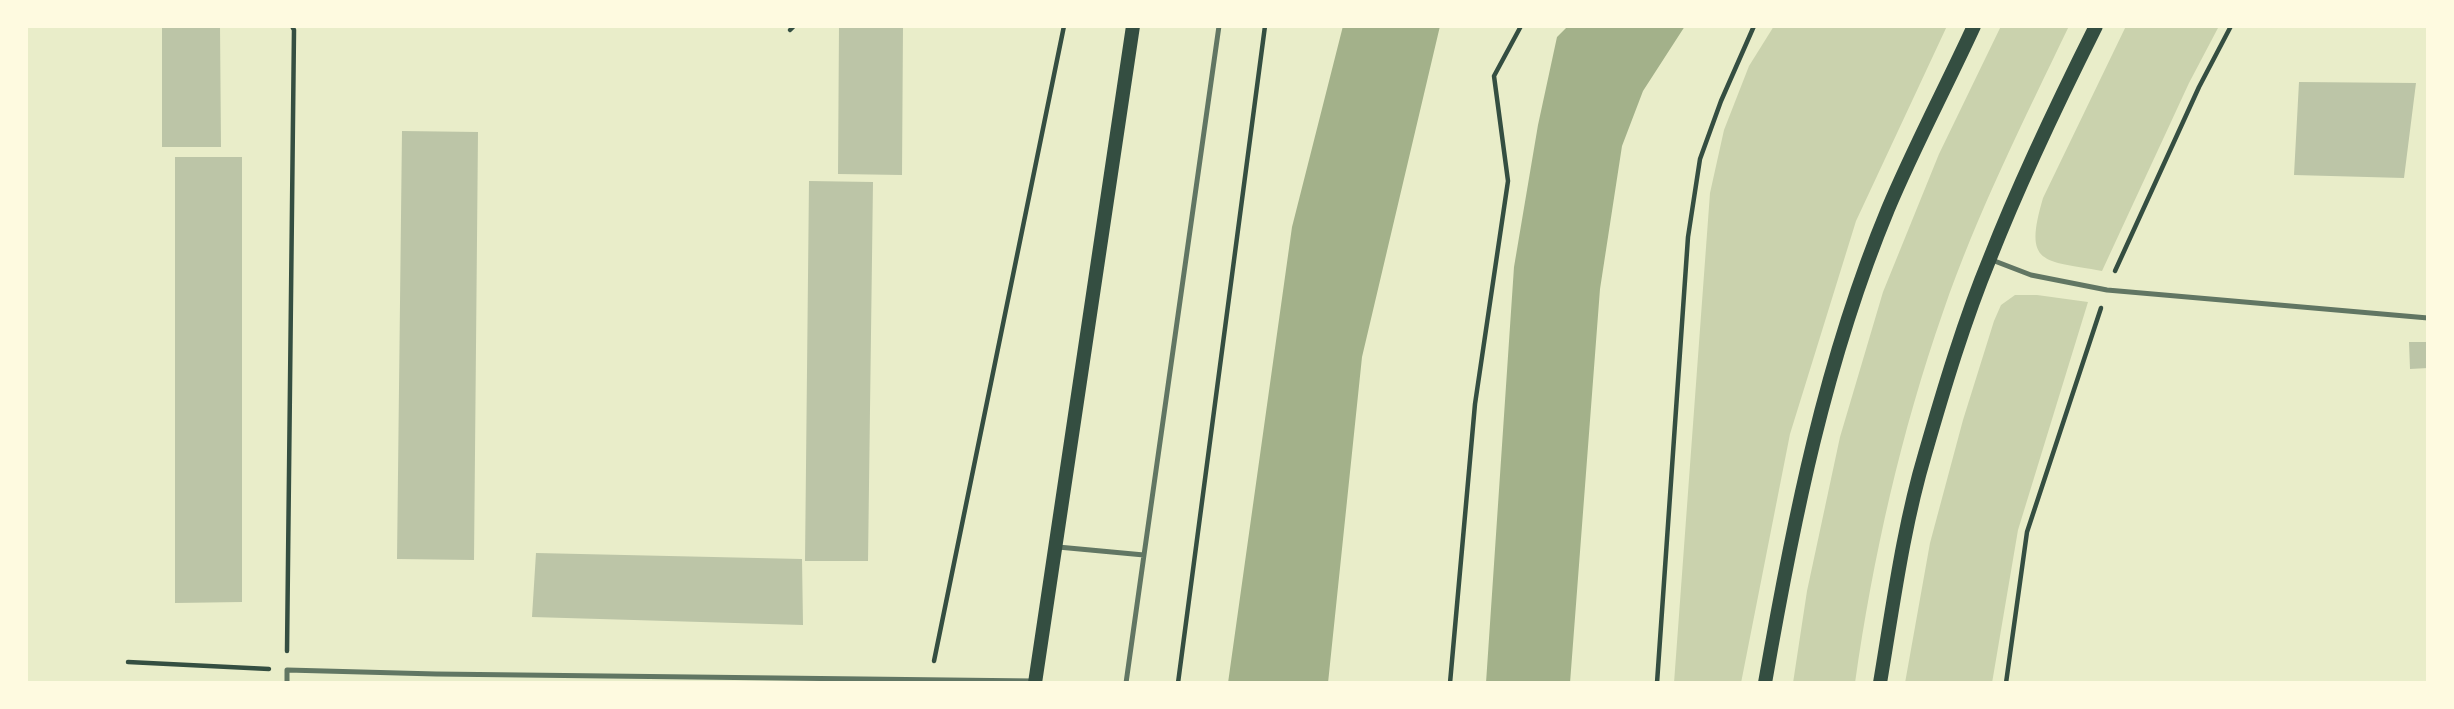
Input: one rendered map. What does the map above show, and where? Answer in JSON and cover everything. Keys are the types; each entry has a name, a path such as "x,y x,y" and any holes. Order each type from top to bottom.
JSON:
{"main road":[{"path":"1035,682 1133,26"},
{"path":"1765,683 1783,578 1812,442 1847,323 1888,209 1974,26"},
{"path":"1880,683 1900,564 1924,456 1989,259 2096,26"}],"lane":[{"path":"1126,683 1219,26"},
{"path":"1989,259 2031,275 2106,290 2428,318"},
{"path":"1055,547 1144,555"},
{"path":"287,683 287,670 1035,682"}],"path":[{"path":"128,662 287,670 294,58 292,26"},
{"path":"930,681 1064,26"},
{"path":"1178,683 1265,26"},
{"path":"1450,683 1475,404 1508,181 1494,76 1521,26"},
{"path":"1657,683 1688,237 1700,159 1721,101 1754,26"},
{"path":"2006,683 2026,532 2106,290 2199,87 2231,26"}],"shaded area":[{"path":"1343,26 1440,26 1362,357 1328,683 1228,683 1292,227"},
{"path":"1568,26 1685,26 1643,91 1622,146 1600,289 1570,683 1486,683 1514,267 1538,125 1557,37"},
{"path":"1774,26 1947,26 1856,221 1790,434 1741,683 1674,683 1710,193 1724,130 1749,66"},
{"path":"2001,26 2069,26 1986,203 1956,275 1928,357 1890,495 1870,589 1855,683 1793,683 1807,591 1840,437 1883,292 1939,154"},
{"path":"2126,26 2219,26 2189,83 2102,271 2065,265 2043,256 2037,248 2037,220 2043,198"},
{"path":"2015,295 2088,302 2018,530 1992,683 1905,683 1930,543 1963,420 1994,321 2001,305"}],"building":[{"path":"162,26 220,26 221,147 162,147"},
{"path":"839,26 903,26 902,175 838,174"},
{"path":"2299,82 2416,83 2404,178 2294,175"},
{"path":"402,131 478,132 474,560 397,559"},
{"path":"175,157 242,157 242,602 175,603"},
{"path":"809,181 873,182 868,561 805,561"},
{"path":"2409,342 2428,342 2428,368 2410,369"},
{"path":"536,553 802,559 803,625 532,617"}]}
